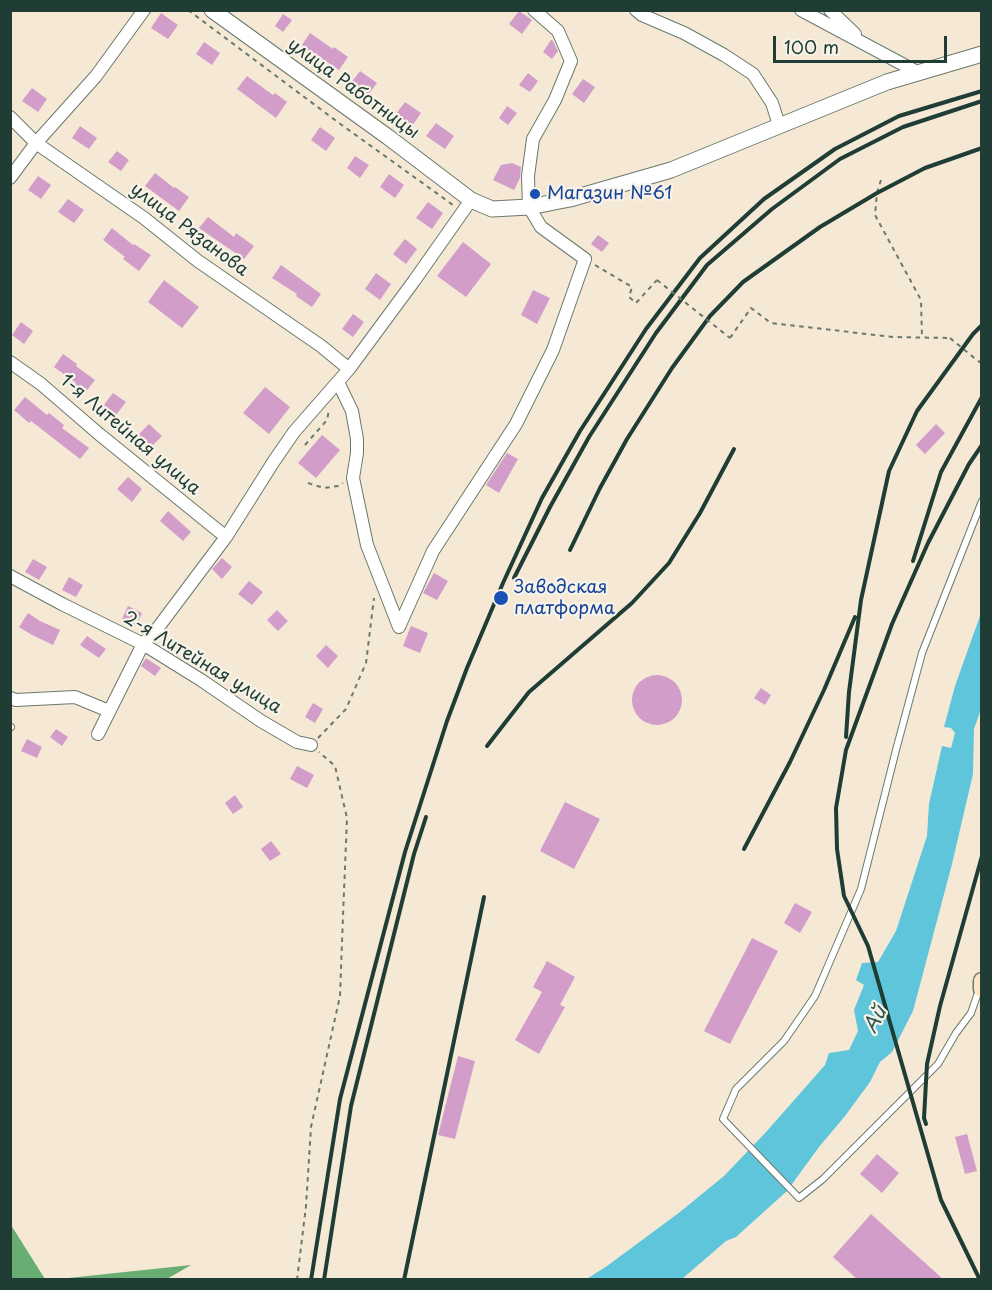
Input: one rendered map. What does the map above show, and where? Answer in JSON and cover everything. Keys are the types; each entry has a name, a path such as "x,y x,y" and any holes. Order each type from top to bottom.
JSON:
{"street":[{"path":"10,178 36,143 96,76 144,10"},
{"name":"улица Работницы","path":"212,10 388,137 467,206 492,209 529,207 570,199 671,170 887,82 981,54"},
{"path":"335,385 351,411 357,439 353,478 367,544 399,627 433,552 516,424 554,350 585,259 541,227 529,207 528,176 533,139 555,99 571,61 558,31 534,10"},
{"path":"636,10 642,15 684,33 753,74 772,103 779,125"},
{"path":"801,10 919,72"},
{"path":"830,10 867,45"},
{"name":"улица Рязанова","path":"10,117 36,143 144,218 198,261 321,346 349,369"},
{"path":"98,734 142,644 157,630 226,537 294,432 349,369 467,206"},
{"name":"1-я Литейная улица","path":"10,362 41,384 226,537"},
{"name":"2-я Литейная улица","path":"10,576 142,644 201,680 261,721 297,742 311,745"},
{"path":"10,698 28,700 75,698 110,711"}],"lane":[{"path":"981,501 922,653 861,889 816,996 784,1041 736,1089 723,1119 799,1198 823,1179 938,1064 971,1013 981,985"}],"path":[{"path":"188,10 339,123 467,206"},
{"path":"881,180 875,215 921,300 922,338"},
{"path":"585,259 632,286 629,297 636,303 657,280 730,338 750,308 771,323 893,337 950,338 981,363"},
{"path":"305,446 327,420 335,385"},
{"path":"308,483 324,488 338,486 353,478"},
{"path":"297,1280 306,1206 311,1128 340,996 347,818 335,766 311,745 346,709 366,663 378,574"}],"green space":[{"path":"11,1225 45,1279 11,1279"},
{"path":"191,1265 167,1279 59,1279"}],"water":[{"name":"Ай","path":"981,613 982,706 974,729 973,774 913,1011 892,1052 880,1062 870,1082 787,1191 736,1237 726,1241 682,1279 585,1280 680,1212 724,1176 825,1065 829,1053 849,1050 858,1031 854,1010 864,985 856,980 862,963 878,962 896,931 927,836 929,804 942,746 951,748 955,733 951,728 944,727 955,686"}],"building":[{"path":"519,11 532,20 522,34 509,24"},
{"path":"161,13 178,25 168,39 151,28"},
{"path":"283,14 292,20 283,32 275,26"},
{"path":"310,33 348,57 339,70 302,45"},
{"path":"551,40 558,51 552,59 543,52"},
{"path":"204,42 220,53 212,65 196,54"},
{"path":"360,71 377,83 368,95 351,83"},
{"path":"528,73 538,81 530,92 519,85"},
{"path":"247,76 287,102 276,118 237,89"},
{"path":"583,79 595,87 584,103 572,94"},
{"path":"32,88 47,99 38,112 22,101"},
{"path":"405,102 421,113 412,126 396,114"},
{"path":"507,106 517,113 508,125 499,118"},
{"path":"436,123 454,136 445,149 426,136"},
{"path":"80,126 97,138 89,149 72,138"},
{"path":"320,127 335,138 326,151 311,140"},
{"path":"117,151 129,160 121,171 108,162"},
{"path":"355,156 369,165 360,178 347,168"},
{"path":"512,163 521,167 520,178 514,190 493,180 501,165"},
{"path":"155,173 189,197 179,211 145,186"},
{"path":"389,174 404,185 395,198 380,187"},
{"path":"38,176 51,185 41,199 28,190"},
{"path":"68,199 84,210 74,223 58,212"},
{"path":"428,202 443,213 432,229 416,218"},
{"path":"208,217 234,237 236,233 254,246 244,259 199,228"},
{"path":"112,228 133,245 151,255 139,271 103,240"},
{"path":"598,235 609,243 602,252 591,244"},
{"path":"405,239 417,249 406,264 393,254"},
{"path":"463,242 491,264 466,297 437,276"},
{"path":"281,265 321,294 312,307 272,278"},
{"path":"376,273 391,284 380,300 365,289"},
{"path":"164,280 199,307 182,328 148,302"},
{"path":"533,290 550,298 537,324 521,315"},
{"path":"353,314 364,322 353,337 342,329"},
{"path":"21,322 33,331 24,344 12,335"},
{"path":"63,354 95,380 85,393 74,385 76,383 54,367"},
{"path":"265,387 290,407 269,434 243,413"},
{"path":"113,393 126,402 116,415 103,406"},
{"path":"25,397 47,415 49,413 64,425 62,428 89,448 80,459 14,410"},
{"path":"149,424 162,436 151,447 138,435"},
{"path":"936,424 945,433 925,454 916,445"},
{"path":"322,435 340,450 316,478 298,463"},
{"path":"507,453 518,459 499,493 486,485"},
{"path":"128,477 142,489 132,502 117,489"},
{"path":"168,511 191,532 183,541 160,521"},
{"path":"222,558 232,567 222,579 212,569"},
{"path":"33,559 47,567 39,580 25,572"},
{"path":"434,573 448,581 437,600 423,593"},
{"path":"69,577 83,585 76,597 62,590"},
{"path":"249,581 263,592 252,605 238,594"},
{"path":"128,606 142,613 136,626 122,619"},
{"path":"277,610 288,621 278,631 267,620"},
{"path":"28,613 60,630 53,645 19,627"},
{"path":"411,626 428,633 420,653 403,646"},
{"path":"87,636 106,649 99,658 80,645"},
{"path":"326,645 338,656 328,668 316,656"},
{"path":"146,658 161,668 155,676 141,666"},
{"path":"657,675 675,682 682,700 675,718 657,725 639,718 632,700 639,682"},
{"path":"761,688 771,695 765,705 754,698"},
{"path":"313,703 323,709 315,723 305,717"},
{"path":"56,729 68,737 62,746 50,737"},
{"path":"27,739 42,747 37,758 21,751"},
{"path":"297,766 314,775 307,788 290,779"},
{"path":"235,795 243,807 233,814 225,803"},
{"path":"565,802 600,819 574,869 540,851"},
{"path":"271,841 281,854 270,861 261,849"},
{"path":"795,903 812,912 800,933 784,923"},
{"path":"752,938 778,951 730,1044 704,1031"},
{"path":"547,961 575,977 560,1005 565,1007 539,1054 515,1040 542,992 533,987"},
{"path":"458,1056 475,1061 455,1139 438,1135"},
{"path":"967,1134 977,1171 965,1174 955,1137"},
{"path":"877,1154 899,1173 882,1193 860,1174"},
{"path":"871,1214 944,1280 858,1280 833,1257"}],"railway":[{"path":"311,1280 340,1099 405,852 447,721 467,668 542,498 580,431 646,329 700,258 764,199 835,149 899,116 982,91"},
{"path":"514,578 589,437 656,333 707,265 772,209 840,159 903,127 982,101"},
{"path":"570,550 627,439 672,368 710,316 743,282 820,227 877,193 925,168 982,148"},
{"path":"846,737 849,692 861,600 889,471 917,411 982,325"},
{"path":"913,561 941,472 982,397"},
{"path":"980,1280 941,1200 868,946 844,896 837,849 836,808 846,750 892,624 928,543 969,464 982,445"},
{"path":"487,746 529,692 632,603 669,563 700,513 734,449"},
{"path":"744,849 790,762 855,617"},
{"path":"324,1280 351,1106 414,854 426,817"},
{"path":"926,1124 924,1118 927,1064 940,1006 982,856"},
{"path":"404,1280 484,897"}],"place":[{"name":"Магазин №61","path":"535,194"},
{"name":"Заводская платформа","path":"501,598"}]}
